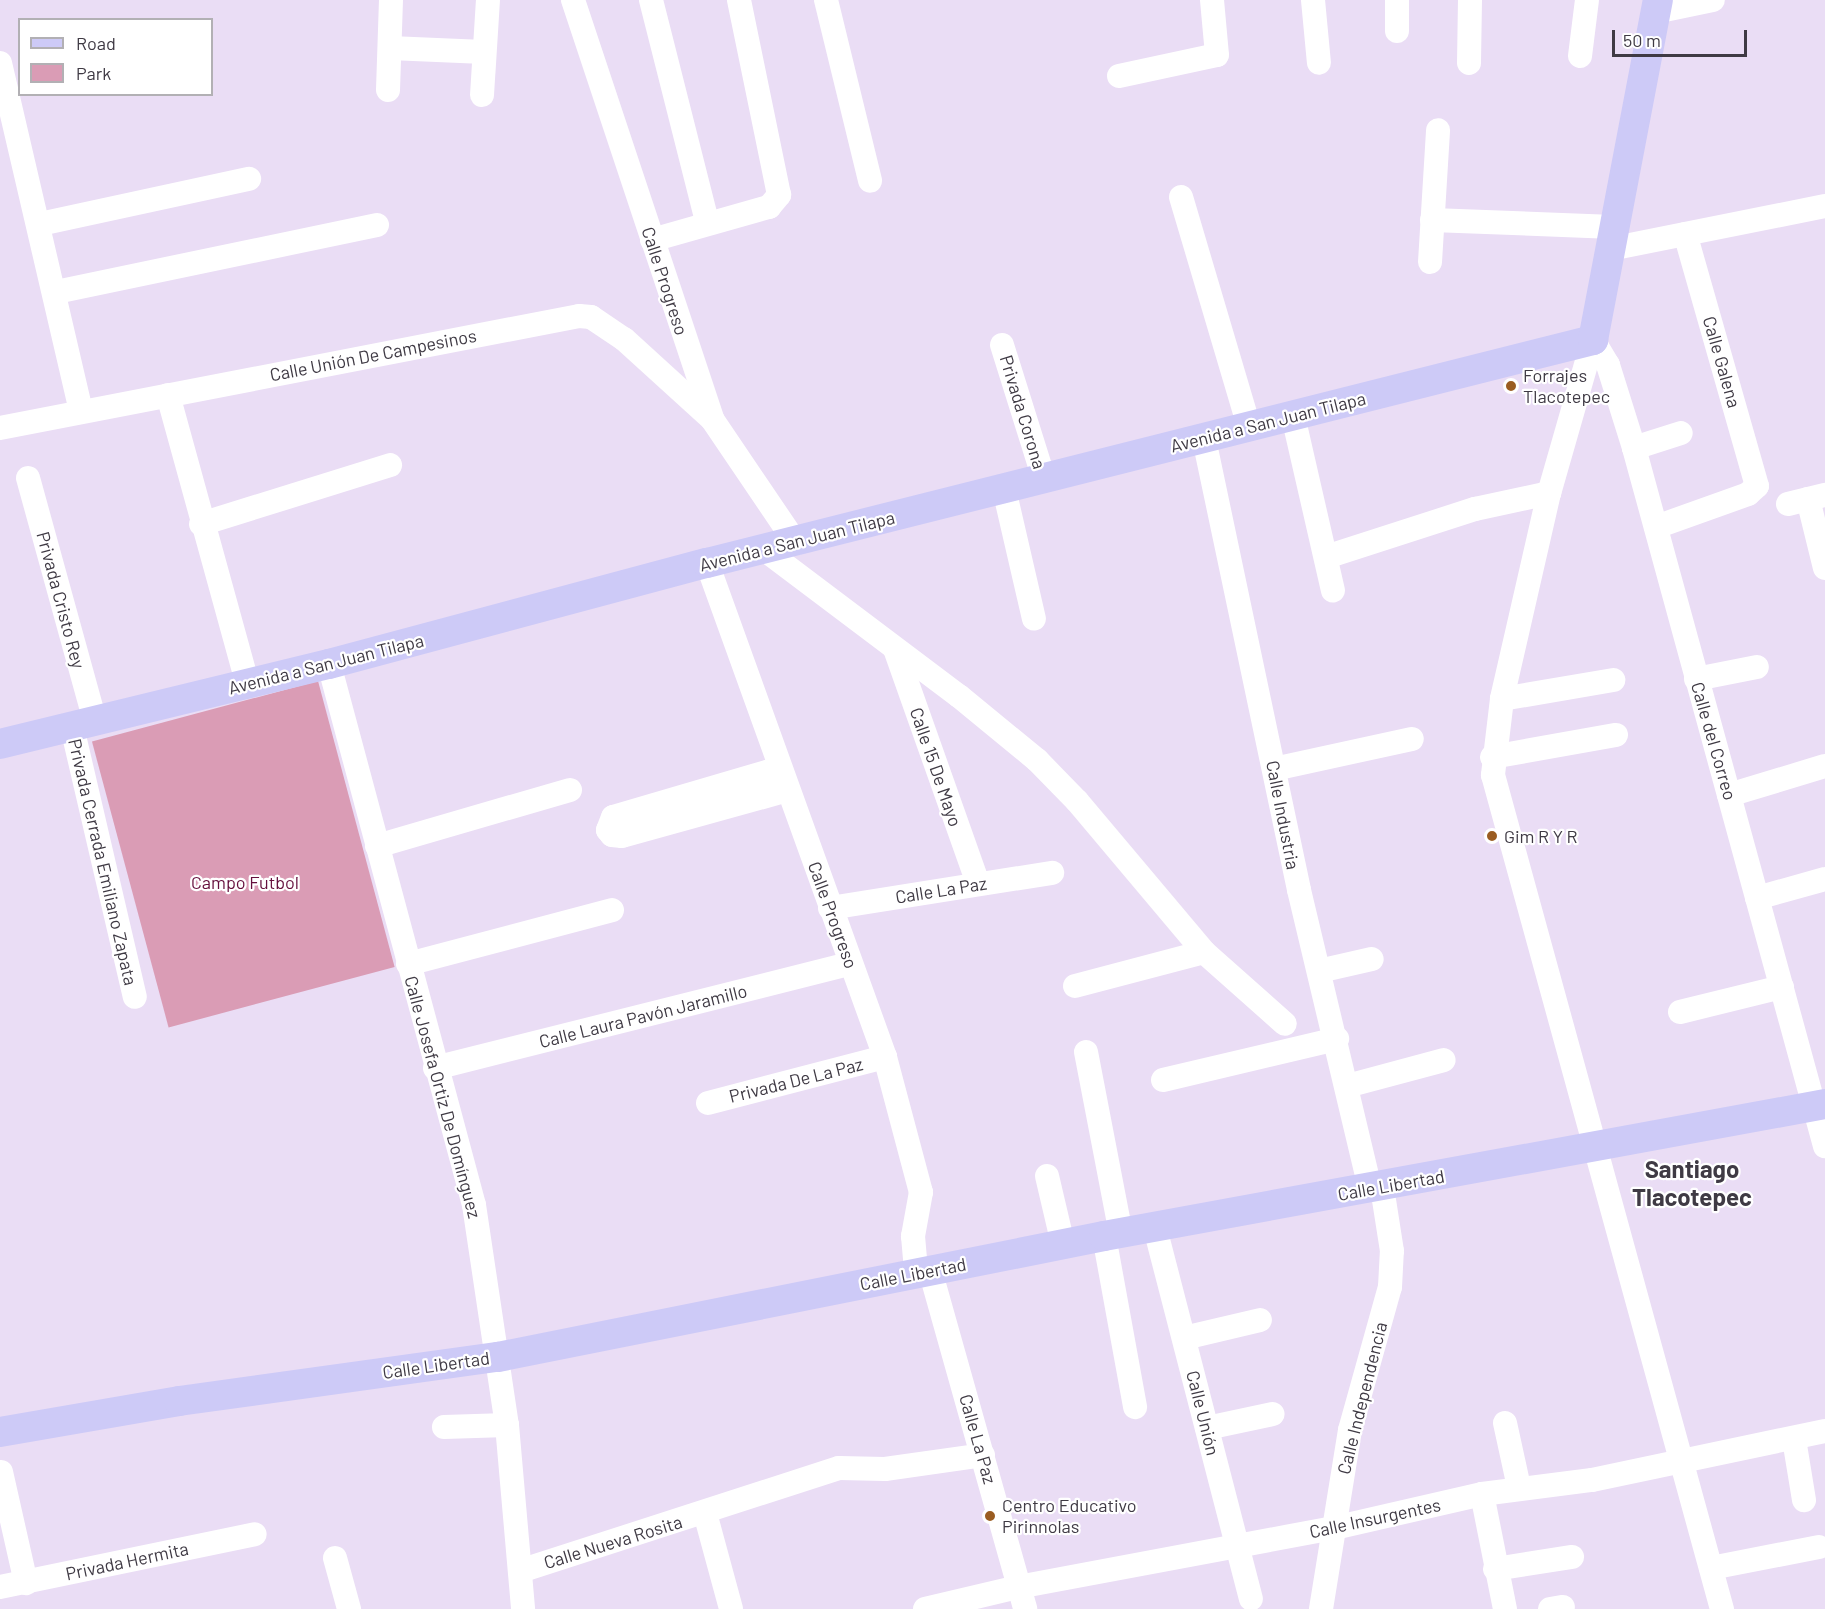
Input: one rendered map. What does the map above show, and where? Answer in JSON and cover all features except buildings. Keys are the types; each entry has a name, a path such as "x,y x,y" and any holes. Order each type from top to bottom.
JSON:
{"main road":[{"path":"1593,340 1656,6"},
{"name":"Avenida a San Juan Tilapa","path":"0,744 329,664 707,563 796,543 1593,340"},
{"name":"Calle Libertad","path":"0,1432 179,1401 498,1357 1064,1244 1820,1105"}],"street":[{"path":"388,90 390,0"},
{"path":"482,95 488,0"},
{"name":"Calle Progreso","path":"573,0 712,419 796,543"},
{"path":"651,0 706,222"},
{"path":"652,240 706,222 769,207 779,195 739,0"},
{"path":"826,0 870,181"},
{"path":"1119,76 1217,55 1212,0"},
{"path":"1313,0 1319,63"},
{"path":"1397,0 1397,31"},
{"path":"1468,63 1470,0"},
{"path":"1580,56 1587,0"},
{"path":"1656,6 1713,0"},
{"path":"390,48 484,52"},
{"path":"0,63 56,292 81,410"},
{"path":"1430,262 1438,130"},
{"path":"40,224 249,179"},
{"path":"1181,196 1249,427"},
{"path":"1432,220 1612,238 1685,234 1825,206"},
{"path":"56,292 377,225"},
{"name":"Calle Galena","path":"1656,527 1755,491 1757,483 1685,234"},
{"name":"Calle Unión De Campesinos","path":"0,428 81,410 579,316 591,318 624,339 712,419"},
{"path":"1593,340 1549,493 1502,699 1492,757 1496,791 1722,1609"},
{"name":"Calle del Correo","path":"1593,340 1608,365 1634,448 1782,987 1820,1105 1825,1146"},
{"name":"Privada Corona","path":"1002,345 1044,479"},
{"path":"168,395 201,524 248,684"},
{"path":"1293,416 1333,590"},
{"path":"1634,448 1681,433"},
{"name":"Calle Industria","path":"1204,439 1319,971 1347,1086 1376,1188"},
{"path":"201,524 390,465"},
{"name":"Privada Cristo Rey","path":"28,478 84,724"},
{"path":"1004,489 1034,619"},
{"path":"1326,557 1475,509 1549,493"},
{"path":"1807,499 1825,568"},
{"path":"765,550 1014,740 1058,780 1204,952 1285,1024"},
{"name":"Calle Progreso","path":"707,563 885,1057 921,1192 914,1236 923,1272"},
{"name":"Calle 15 De Mayo","path":"895,649 978,884"},
{"name":"Calle Josefa Ortiz De Domínguez","path":"329,664 435,1068 474,1205 507,1425 523,1609"},
{"path":"1696,679 1757,667"},
{"path":"1502,699 1613,680"},
{"name":"Privada Cerrada Emiliano Zapata","path":"84,724 135,997"},
{"path":"1492,757 1616,735"},
{"path":"1274,769 1412,739"},
{"path":"1729,795 1825,766"},
{"path":"751,789 613,817 608,830 612,836 622,836 784,779"},
{"path":"377,846 570,790"},
{"name":"Calle La Paz","path":"830,908 1052,873"},
{"path":"1758,898 1825,879"},
{"path":"408,964 612,910"},
{"path":"1075,986 1204,952"},
{"path":"1319,971 1372,959"},
{"name":"Calle Laura Pavón Jaramillo","path":"435,1068 850,964"},
{"path":"1680,1012 1782,987"},
{"path":"1163,1080 1337,1039"},
{"path":"1086,1052 1135,1407"},
{"name":"Privada De La Paz","path":"708,1103 885,1057"},
{"path":"1347,1086 1444,1060"},
{"path":"1047,1176 1064,1244"},
{"name":"Calle Independencia","path":"1321,1609 1350,1430 1390,1287 1392,1251 1376,1188"},
{"name":"Calle Unión","path":"1155,1228 1251,1599"},
{"name":"Calle La Paz","path":"923,1272 983,1455 1022,1598"},
{"path":"1184,1338 1260,1320"},
{"path":"1207,1428 1273,1414"},
{"path":"1505,1423 1519,1487"},
{"path":"444,1428 507,1425"},
{"name":"Calle Insurgentes","path":"925,1609 1022,1598 1236,1545 1334,1528 1519,1487 1581,1482 1825,1431"},
{"path":"1794,1439 1804,1500"},
{"name":"Calle Nueva Rosita","path":"520,1571 839,1468 885,1469 983,1455"},
{"path":"1,1472 26,1583"},
{"path":"1482,1494 1495,1569 1505,1609"},
{"name":"Calle Nueva Rosita","path":"705,1513 731,1609"},
{"name":"Privada Hermita","path":"0,1587 255,1534"},
{"path":"1711,1568 1819,1547"},
{"path":"1495,1569 1572,1557"},
{"path":"335,1558 350,1609"}],"green space":[{"name":"Campo Futbol","path":"318,681 395,967 169,1027 92,742"}],"place":[{"name":"Forrajes Tlacotepec","path":"1511,386"},
{"name":"Gim R Y R","path":"1492,836"},
{"name":"Centro Educativo Pirinnolas","path":"990,1516"}],"district":[{"name":"Santiago Tlacotepec","path":"1692,1183"}]}
